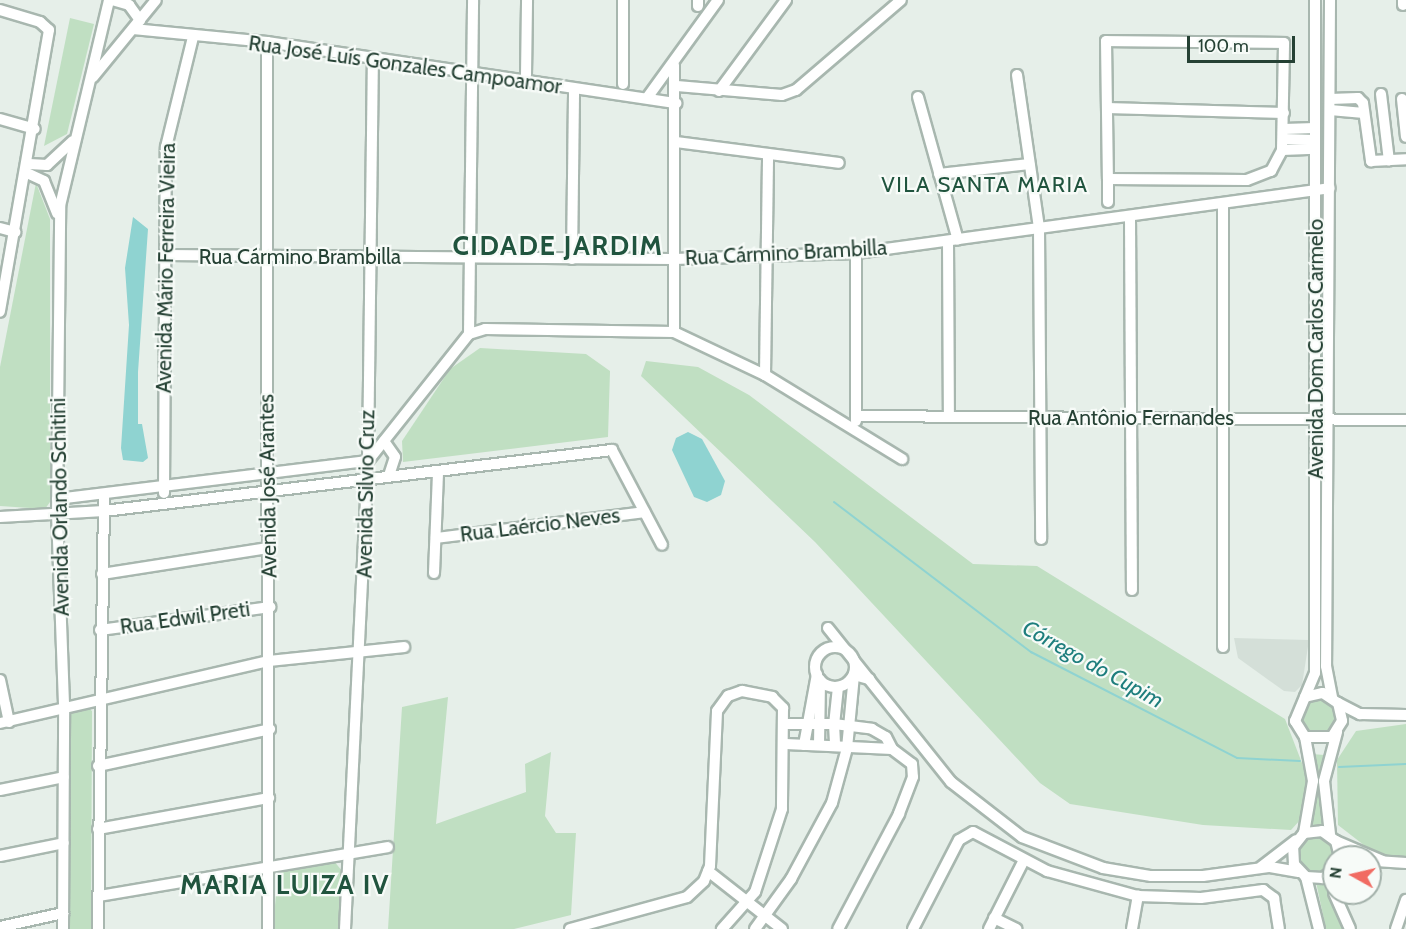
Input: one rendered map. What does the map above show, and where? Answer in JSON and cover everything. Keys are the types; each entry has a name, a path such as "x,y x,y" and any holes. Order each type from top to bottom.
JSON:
{"street":[{"path":"111,0 129,5 140,20"},
{"name":"Avenida Orlando Schitini","path":"63,929 64,704 57,515 59,218 73,141 111,0"},
{"name":"Avenida Orlando Schitini","path":"87,88 111,51 133,29 156,0"},
{"path":"469,334 473,0"},
{"path":"526,75 527,0"},
{"path":"623,0 623,84"},
{"path":"647,98 674,65 718,0"},
{"path":"719,91 786,0"},
{"path":"677,86 782,95 796,90 901,0"},
{"path":"1315,2 1330,2"},
{"name":"Avenida Dom Carlos Carmelo","path":"1305,697 1315,673 1315,2"},
{"name":"Avenida Dom Carlos Carmelo","path":"1330,2 1330,419 1326,666 1335,700"},
{"path":"0,10 46,24 48,41 35,129 0,312"},
{"name":"Rua José Luís Gonzales Campoamor","path":"133,29 194,38 267,42 574,90 676,103"},
{"name":"Avenida Mário Ferreira Vieira","path":"165,501 163,486 166,147 194,38"},
{"path":"1108,179 1247,180 1271,171 1283,139 1284,43 1106,40 1108,202"},
{"name":"Avenida José Arantes","path":"267,42 267,474 270,607 268,929"},
{"path":"99,43 111,51"},
{"name":"Avenida Silvio Cruz","path":"345,929 361,653 368,478 373,58"},
{"path":"674,65 677,86 674,332"},
{"path":"1017,75 1040,228 1041,539"},
{"path":"572,259 574,90"},
{"path":"1381,94 1389,161"},
{"path":"918,97 939,174 953,240 950,416"},
{"path":"1402,99 1406,137"},
{"path":"1330,104 1364,113 1371,161 1406,159"},
{"path":"1107,108 1284,113"},
{"path":"0,119 35,129"},
{"path":"1283,139 1315,139"},
{"path":"1283,139 1315,139"},
{"path":"28,168 47,165 73,141"},
{"path":"676,142 839,164"},
{"path":"765,375 768,154"},
{"path":"939,174 1029,164"},
{"path":"28,168 44,181 59,218"},
{"name":"Rua Cármino Brambilla","path":"165,255 267,258 674,259 856,253 1223,205 1330,188"},
{"path":"1223,205 1225,419 1223,647"},
{"path":"1131,217 1132,590"},
{"path":"0,228 15,232"},
{"path":"855,430 856,253"},
{"path":"1316,317 1330,316"},
{"path":"57,499 368,461 469,334 485,329 674,332 765,375 902,459"},
{"name":"Rua Antônio Fernandes","path":"856,416 1406,420"},
{"path":"384,441 395,457 389,476"},
{"path":"0,517 104,511 165,501 438,472 612,450 662,545"},
{"path":"434,573 438,472"},
{"name":"Avenida Orlando Schitini","path":"98,929 98,766 104,494"},
{"name":"Rua Laércio Neves","path":"436,538 644,512"},
{"path":"102,574 268,548"},
{"name":"Rua Edwil Preti","path":"100,630 270,607"},
{"path":"819,745 820,702 816,661 829,648 828,628 951,782 1022,837 1126,873 1181,878 1258,868 1302,874 1322,873"},
{"path":"0,680 5,722 64,704 269,661 404,647"},
{"path":"829,648 852,656"},
{"path":"755,929 766,916 832,803 847,748 849,703 854,675 852,656"},
{"path":"854,675 869,679"},
{"path":"835,747 834,724 838,687 854,675"},
{"path":"818,677 838,687"},
{"path":"804,745 818,677"},
{"path":"570,929 687,897 708,871 717,711 728,696 756,693 772,697 783,708 786,744 782,809 771,858 748,901 722,929"},
{"path":"1319,929 1302,874 1292,855 1301,836 1313,781 1305,737 1295,712 1305,697 1335,700 1360,714 1406,715"},
{"path":"1335,700 1340,726 1324,781 1336,845"},
{"path":"1305,737 1323,740 1360,714"},
{"path":"785,724 848,724 879,733 892,749 912,764 913,777 838,929"},
{"path":"98,766 270,729"},
{"path":"786,744 892,749"},
{"path":"0,790 64,777"},
{"path":"98,829 269,798"},
{"path":"913,929 959,840 977,832 1024,860 1093,886 1138,896 1201,898 1258,890 1274,898 1279,929"},
{"path":"1258,868 1301,836 1333,838 1383,861 1406,863"},
{"path":"0,856 64,843"},
{"path":"99,896 388,847"},
{"path":"989,929 1024,860"},
{"path":"708,871 782,929"},
{"path":"1132,929 1138,896"},
{"path":"1396,929 1406,900"},
{"path":"1340,905 1350,929"},
{"path":"0,927 63,913"},
{"path":"994,918 1017,929"}],"shaded area":[{"path":"1234,638 1309,640 1302,685 1295,692 1284,691 1238,658"}],"green space":[{"path":"70,18 94,24 67,134 44,146"},
{"path":"36,183 50,219 50,502 45,509 0,506 0,367"},
{"path":"480,348 586,354 610,371 608,437 403,462 402,441 450,369"},
{"path":"646,361 698,367 749,395 973,564 1037,566 1285,719 1307,776 1301,819 1291,830 1203,825 1070,804 1040,783 815,542 641,376"},
{"path":"448,697 436,824 526,792 525,764 551,752 545,816 556,833 576,833 571,915 514,929 388,929 402,707"},
{"path":"1319,699 1333,704 1338,718 1333,732 1319,737 1305,732 1300,718 1305,704"},
{"path":"86,706 92,711 91,929 67,929 69,714"},
{"path":"1406,724 1406,859 1382,856 1382,845 1364,845 1338,825 1337,760 1356,731"},
{"path":"1312,754 1324,755 1320,802 1325,825 1309,825 1318,779"},
{"path":"1316,835 1330,840 1333,845 1322,845 1322,872 1309,872 1302,868 1297,854 1302,840"},
{"path":"334,861 342,871 340,929 273,929 278,871"},
{"path":"1322,881 1322,905 1334,905 1347,929 1326,929 1316,882"}],"water":[{"path":"133,217 148,229 138,372 138,424 142,424 148,458 143,462 123,460 121,448 129,325 125,268"},
{"path":"688,432 702,439 725,481 721,495 707,502 694,497 672,450 676,438"}],"waterway":[{"name":"Córrego do Cupim","path":"834,502 1031,652 1237,758 1300,761"},
{"name":"Córrego do Cupim","path":"1339,767 1406,764"}],"district":[{"name":"VILA SANTA MARIA","path":"985,185"},
{"name":"CIDADE JARDIM","path":"558,246"},
{"name":"MARIA LUIZA IV","path":"285,885"}]}
